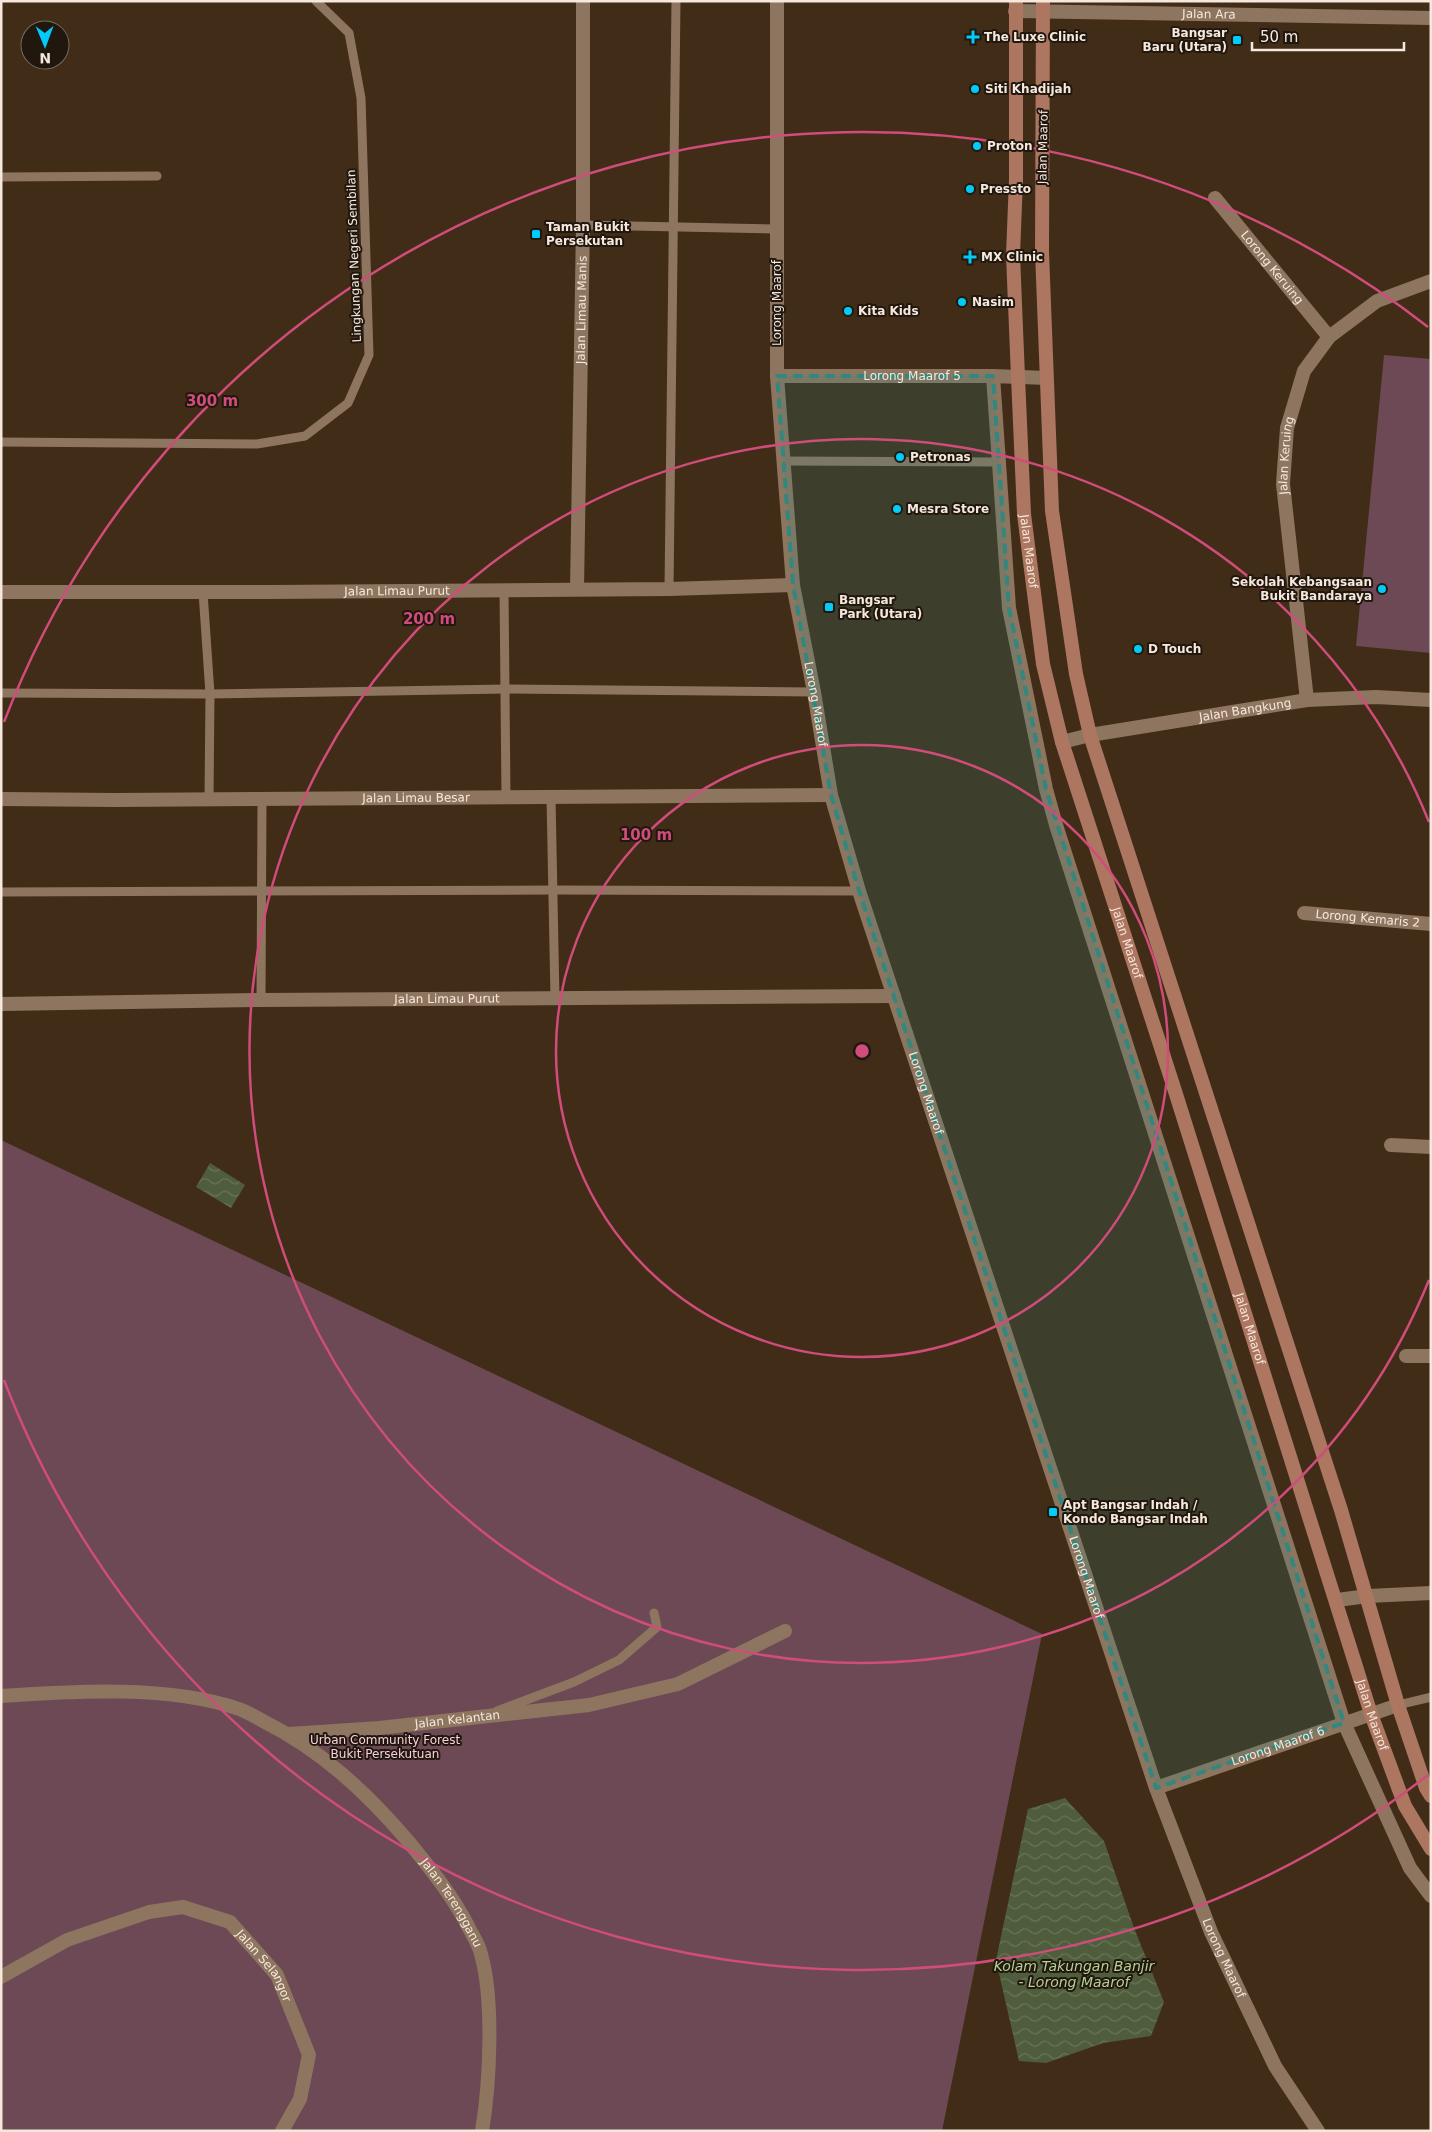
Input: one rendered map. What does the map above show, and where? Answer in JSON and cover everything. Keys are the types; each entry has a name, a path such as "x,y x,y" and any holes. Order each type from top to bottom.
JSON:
{"main road":[{"name":"Jalan Maarof","path":"1016,6 1016,179 1013,255 1018,377 1025,524 1043,664 1062,742 1337,1600 1371,1714 1405,1806 1431,1849"},
{"name":"Jalan Maarof","path":"1043,6 1042,252 1052,511 1076,674 1090,735 1368,1596 1398,1704 1426,1788 1431,1796"}],"street":[{"name":"Jalan Limau Manis","path":"577,589 583,225 582,1"},
{"name":"Lorong Maarof","path":"777,1 777,376 793,585 814,692 831,795 859,891 1156,1788 1211,1932 1275,2066 1318,2131"},
{"name":"Jalan Ara","path":"1016,6 1431,18"},
{"name":"Lorong Keruing","path":"1215,198 1329,337"},
{"name":"Jalan Keruing","path":"1307,700 1283,484 1287,428 1304,371 1329,337 1377,301 1431,281"},
{"name":"Lorong Maarof 5","path":"777,376 993,376 1046,378"},
{"name":"Jalan Maarof","path":"993,376 997,462 1008,608 1048,798 1344,1723 1410,1868 1431,1896"},
{"name":"Jalan Limau Purut","path":"1,592 670,589 793,585"},
{"name":"Jalan Bangkung","path":"1062,742 1090,735 1307,700 1376,697 1431,700"},
{"name":"Jalan Limau Besar","path":"1,799 209,800 831,795"},
{"name":"Lorong Kemaris 2","path":"1304,913 1431,924"},
{"name":"Jalan Limau Purut","path":"1,1004 261,1000 894,996"},
{"path":"1391,1145 1431,1147"},
{"path":"1406,1356 1431,1356"},
{"path":"1337,1600 1368,1596 1431,1593"},
{"name":"Jalan Kelantan","path":"289,1734 379,1728 589,1705 678,1684 785,1631"},
{"path":"1,1696 83,1692 175,1694 240,1709 289,1734"},
{"name":"Lorong Maarof 6","path":"1156,1788 1398,1704"},
{"name":"Jalan Terengganu","path":"289,1734 337,1768 378,1806 456,1902 481,1953 488,1991 489,2031 487,2087 482,2131"},
{"name":"Jalan Selangor","path":"1,1977 67,1940 149,1912 183,1907 230,1922 277,1975 309,2055 300,2099 282,2131"}],"lane":[{"name":"Lingkungan Negeri Sembilan","path":"1,442 257,444 304,436 348,403 369,355 361,98 349,33 316,1"},
{"path":"670,589 676,1"},
{"path":"1,177 157,176"},
{"path":"583,225 778,228"},
{"path":"784,461 997,462"},
{"path":"504,589 506,798"},
{"path":"203,592 210,694 209,800"},
{"path":"1,693 210,694 506,690 814,692"},
{"path":"551,797 555,998"},
{"path":"261,1000 262,799"},
{"path":"1,892 262,890 859,891"},
{"path":"481,1717 574,1682 619,1660 657,1627 654,1612"},
{"path":"1398,1704 1431,1697"}],"highlighted area":[{"path":"777,376 993,376 1009,608 1046,789 1344,1723 1156,1788 859,891 831,795 793,585"}],"green space":[{"path":"1384,355 1431,359 1431,653 1356,646"},
{"name":"Urban Community Forest Bukit Persekutuan","path":"1,1140 1042,1634 942,2131 1,2131"}],"water":[{"path":"210,1163 245,1185 231,1208 196,1187"},
{"name":"Kolam Takungan Banjir - Lorong Maarof","path":"1065,1798 1104,1841 1134,1928 1164,2002 1151,2036 1103,2043 1046,2063 1019,2061 996,1960 1028,1809"}],"place":[{"name":"The Luxe Clinic","path":"973,37"},
{"name":"Bangsar Baru (Utara)","path":"1237,40"},
{"name":"Siti Khadijah","path":"975,89"},
{"name":"Proton","path":"977,146"},
{"name":"Pressto","path":"970,189"},
{"name":"Taman Bukit Persekutan","path":"536,234"},
{"name":"MX Clinic","path":"970,257"},
{"name":"Nasim","path":"962,302"},
{"name":"Kita Kids","path":"848,311"},
{"name":"Petronas","path":"900,457"},
{"name":"Mesra Store","path":"897,509"},
{"name":"Sekolah Kebangsaan Bukit Bandaraya","path":"1382,589"},
{"name":"Bangsar Park (Utara)","path":"829,607"},
{"name":"D Touch","path":"1138,649"},
{"name":"Apt Bangsar Indah / Kondo Bangsar Indah","path":"1053,1512"}]}
